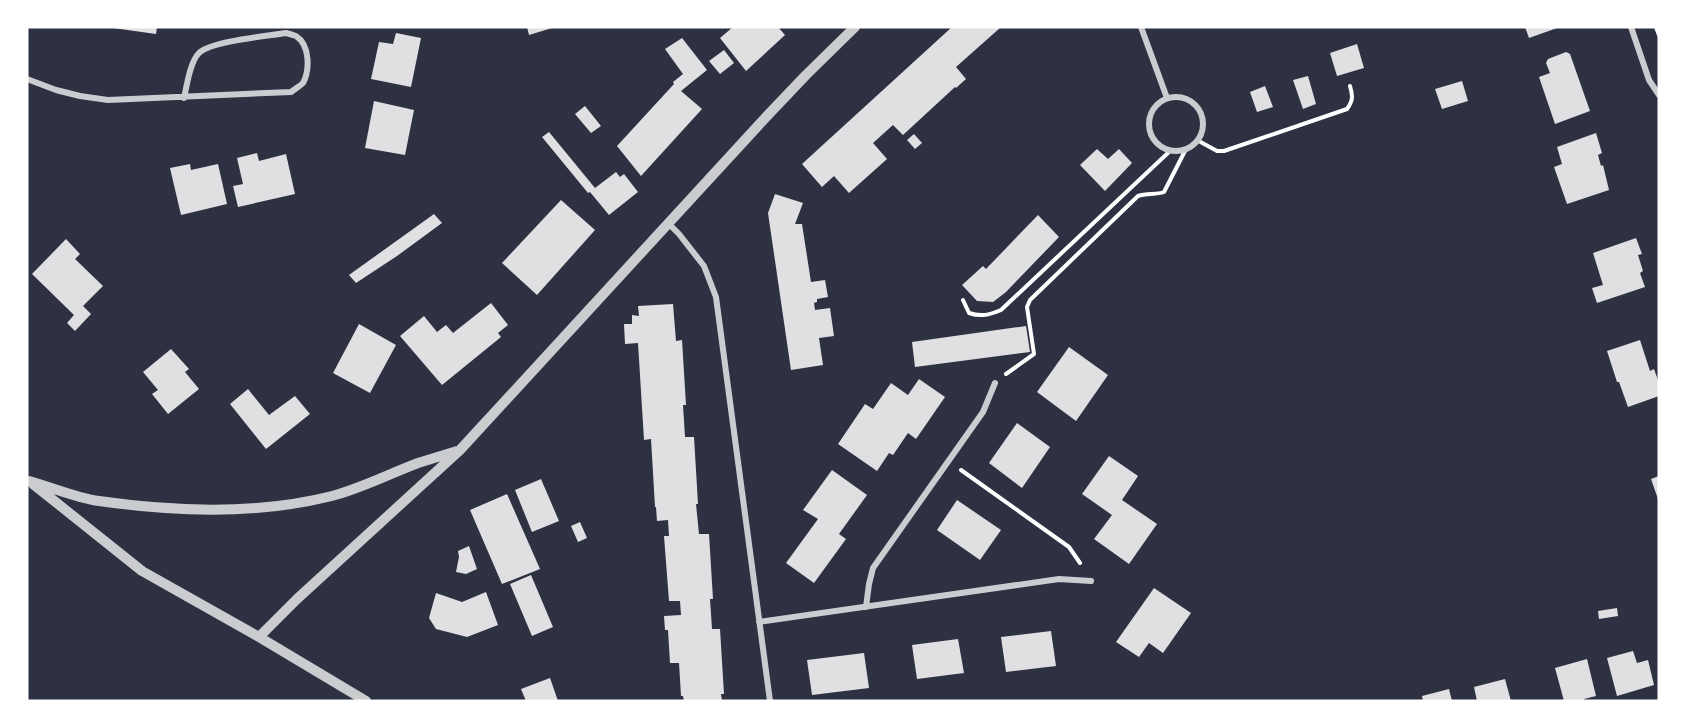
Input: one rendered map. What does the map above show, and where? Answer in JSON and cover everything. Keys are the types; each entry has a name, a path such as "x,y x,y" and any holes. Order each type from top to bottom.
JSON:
{"street":[{"path":"259,636 460,450 798,83 855,27"},
{"path":"1141,27 1167,98"},
{"path":"1631,27 1649,80 1659,94"},
{"path":"27,79 72,94 108,100 184,98 291,92 302,84 307,69 307,53 296,36 286,33 212,46 200,52 194,60 184,98"},
{"path":"1175,96 1184,98 1192,102 1202,115 1202,133 1197,141 1186,149 1170,151 1155,142 1150,134 1149,116 1153,108 1167,98 1175,96"},
{"path":"669,224 705,266 716,297 770,701"},
{"path":"866,607 873,568 983,412 995,383"},
{"path":"28,480 97,501 177,508 227,510 263,508 332,496 364,486 417,463 460,450"},
{"path":"28,480 142,571 259,636 366,701"},
{"path":"759,622 1059,579 1091,581"}],"path":[{"path":"1656,27 1659,35"},
{"path":"1197,141 1217,151 1224,151 1347,109 1352,102 1353,94 1350,86"},
{"path":"995,383 1034,354 1027,308 1030,300 1138,196 1164,192 1186,149"},
{"path":"963,300 969,313 979,316 991,315 1001,310 1170,151"},
{"path":"948,461 1069,547 1091,581"}],"building":[{"path":"113,27 157,27 156,34"},
{"path":"527,27 552,27 552,28 529,35"},
{"path":"733,27 778,27 785,35 746,71 720,38"},
{"path":"952,27 1001,27 956,67 966,79 903,135 893,125 873,143 887,159 849,193 834,176 822,187 802,164"},
{"path":"1525,27 1560,27 1529,38"},
{"path":"396,33 421,38 411,87 371,79 379,42 393,44"},
{"path":"682,38 707,70 681,91 702,109 641,176 617,146 674,84 673,82 683,74 665,49"},
{"path":"1357,44 1364,68 1337,76 1330,53"},
{"path":"724,50 734,63 720,74 709,61"},
{"path":"1566,52 1570,54 1590,111 1555,124 1539,77 1550,73 1546,63 1548,59"},
{"path":"1308,76 1316,104 1303,109 1293,80"},
{"path":"1462,81 1468,101 1442,109 1435,89"},
{"path":"1265,86 1273,107 1257,112 1250,92"},
{"path":"374,101 414,110 405,155 365,148"},
{"path":"585,106 601,126 591,133 575,114"},
{"path":"549,132 595,188 616,172 620,177 624,174 638,192 609,215 542,137"},
{"path":"1596,133 1602,153 1598,155 1609,190 1567,204 1554,167 1562,164 1557,147"},
{"path":"914,134 922,143 915,149 907,140"},
{"path":"1097,149 1108,159 1119,149 1132,163 1105,191 1080,165"},
{"path":"257,153 259,161 286,154 295,194 238,207 233,186 243,184 237,158"},
{"path":"190,164 191,170 218,164 227,204 181,215 170,168"},
{"path":"775,194 803,203 795,224 802,224 811,282 825,280 828,297 817,299 814,303 815,310 830,308 834,336 819,338 823,365 791,370 768,213"},
{"path":"561,200 595,230 537,295 502,263"},
{"path":"434,214 442,223 397,256 356,283 349,275"},
{"path":"1038,215 1059,237 1006,292 993,302 977,301 962,285 983,266 986,269"},
{"path":"1636,238 1642,254 1638,255 1643,271 1640,273 1645,287 1597,303 1592,288 1603,285 1593,253"},
{"path":"66,239 80,254 75,259 103,286 83,306 91,314 75,331 67,323 74,315 32,274"},
{"path":"491,303 508,325 498,333 501,337 442,385 400,336 424,316 437,332 446,325 453,333"},
{"path":"673,304 676,341 682,340 686,405 683,405 685,437 694,437 699,534 709,534 713,599 710,599 712,629 720,629 724,694 721,694 722,701 684,701 681,696 679,663 670,663 668,630 665,630 664,616 681,615 680,601 669,601 664,536 669,536 668,520 657,521 651,439 644,440 638,343 625,344 624,324 632,324 632,315 639,316 638,306"},
{"path":"359,324 396,345 370,393 333,373"},
{"path":"1026,326 1030,352 915,367 912,342"},
{"path":"1640,340 1650,371 1654,369 1659,383 1659,396 1628,407 1607,351"},
{"path":"1069,347 1108,375 1076,421 1037,392"},
{"path":"171,349 189,369 185,372 199,389 168,414 152,394 158,390 143,372"},
{"path":"919,379 945,397 916,439 908,433 893,455 889,453 877,471 838,444 865,404 873,409 891,383 908,395"},
{"path":"248,389 269,415 295,396 310,414 266,449 230,404"},
{"path":"1017,423 1050,447 1022,488 989,463"},
{"path":"1109,456 1138,476 1122,500 1157,524 1129,564 1094,539 1112,515 1082,494"},
{"path":"832,470 867,495 839,534 846,539 814,583 786,563 818,519 803,510"},
{"path":"1659,476 1659,502 1651,479"},
{"path":"541,479 559,521 532,532 515,490"},
{"path":"507,494 540,569 502,584 470,510"},
{"path":"957,500 1001,530 980,560 937,530"},
{"path":"580,522 587,538 578,542 571,526"},
{"path":"469,546 477,569 466,574 456,572 458,551"},
{"path":"531,575 553,627 532,636 510,584"},
{"path":"1154,588 1191,613 1163,653 1149,643 1139,657 1116,642"},
{"path":"486,592 498,625 467,637 436,629 429,618 436,593 462,602"},
{"path":"1617,608 1618,616 1599,619 1598,611"},
{"path":"1051,631 1056,666 1006,672 1001,637"},
{"path":"958,639 964,673 917,679 912,645"},
{"path":"1633,651 1637,663 1648,660 1654,685 1617,696 1607,658"},
{"path":"864,653 869,688 812,695 807,660"},
{"path":"1587,659 1596,696 1584,699 1585,701 1564,701 1555,668"},
{"path":"550,678 558,701 526,701 521,689"},
{"path":"1505,679 1511,701 1477,701 1474,687"},
{"path":"1449,689 1452,701 1423,701 1422,696"}]}
